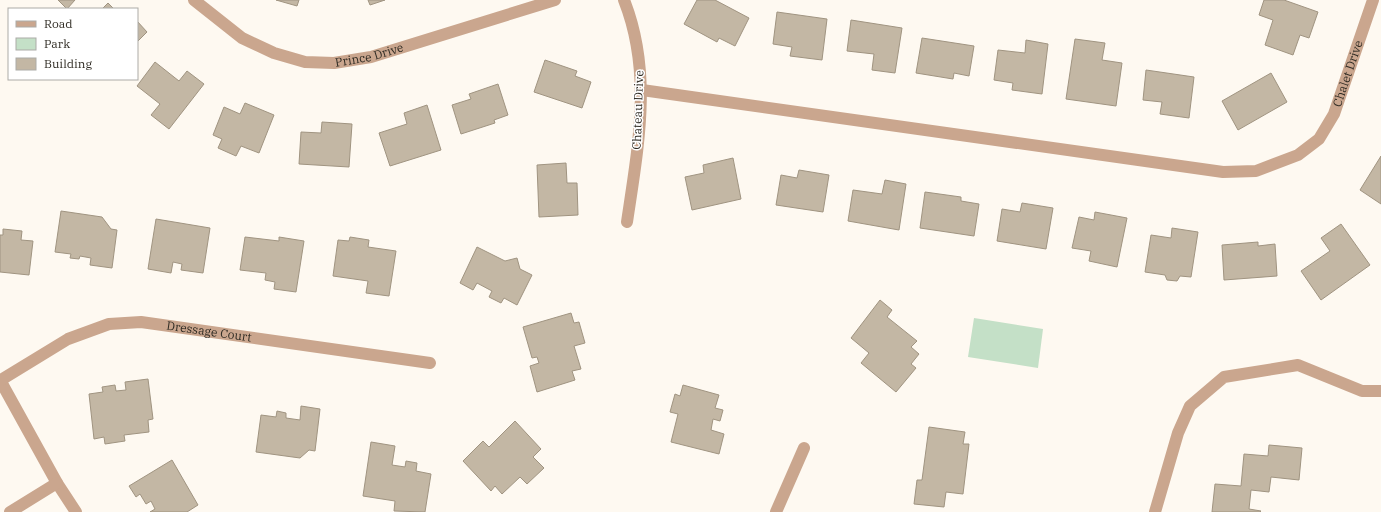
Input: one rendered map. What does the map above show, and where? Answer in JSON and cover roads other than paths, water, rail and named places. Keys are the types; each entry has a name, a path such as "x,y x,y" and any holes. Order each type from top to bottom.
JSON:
{"street":[{"name":"Prince Drive","path":"194,0 242,38 274,53 305,62 334,63 370,57 555,0"},
{"name":"Chateau Drive","path":"624,0 632,21 640,65 642,90 638,149 627,222"},
{"name":"Chalet Drive","path":"642,90 1223,172 1256,171 1298,155 1319,139 1334,114 1373,0"},
{"name":"Dressage Court","path":"0,380 68,339 109,324 141,322 430,363"},
{"path":"1155,512 1178,433 1190,406 1224,377 1298,366 1362,391 1381,390"},
{"path":"0,380 57,483 76,512"},
{"path":"776,512 804,448"},
{"path":"10,512 57,483"}]}
